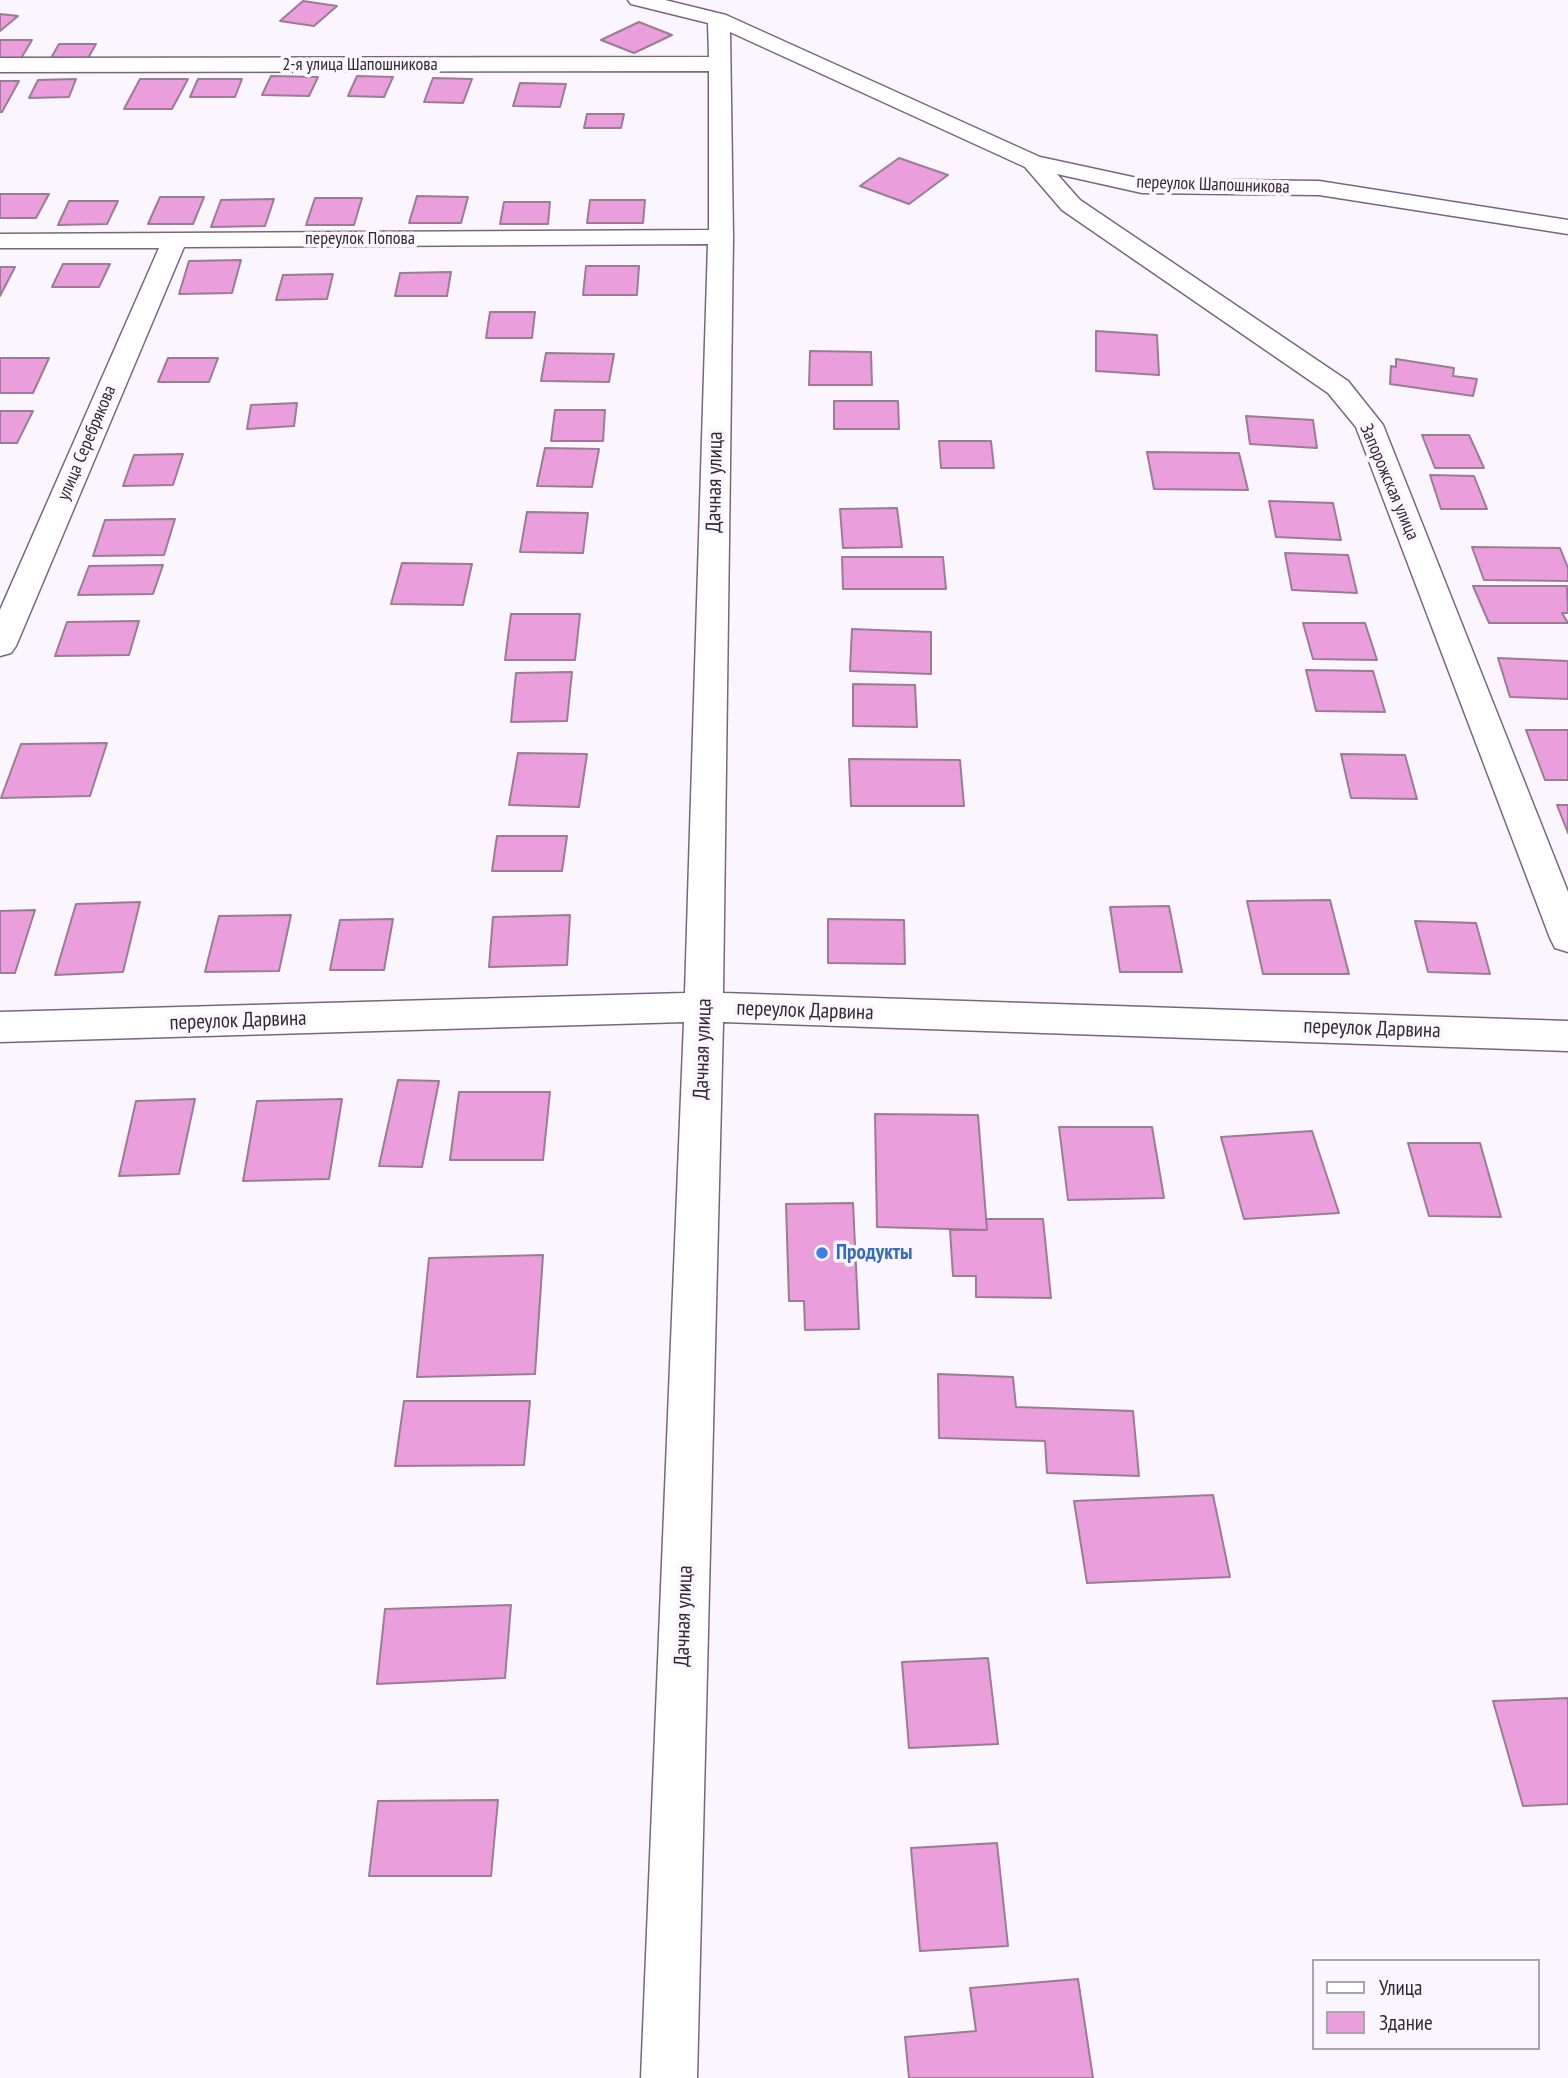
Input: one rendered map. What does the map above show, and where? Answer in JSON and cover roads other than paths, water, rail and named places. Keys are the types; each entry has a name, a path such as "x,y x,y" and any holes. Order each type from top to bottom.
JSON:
{"street":[{"name":"переулок Шапошникова","path":"638,0 719,19 1033,162 1142,186 1319,188 1568,227"},
{"name":"Дачная улица","path":"669,2078 704,1007 720,237 719,19"},
{"name":"2-я улица Шапошникова","path":"0,65 720,64"},
{"name":"Запорожская улица","path":"1033,162 1070,205 1338,387 1369,425 1568,938"},
{"name":"переулок Попова","path":"0,242 720,237"},
{"name":"улица Серебрякова","path":"0,646 175,240"},
{"name":"переулок Дарвина","path":"0,1027 704,1007 1568,1036"}],"place":[{"name":"Продукты","path":"822,1253"}]}
